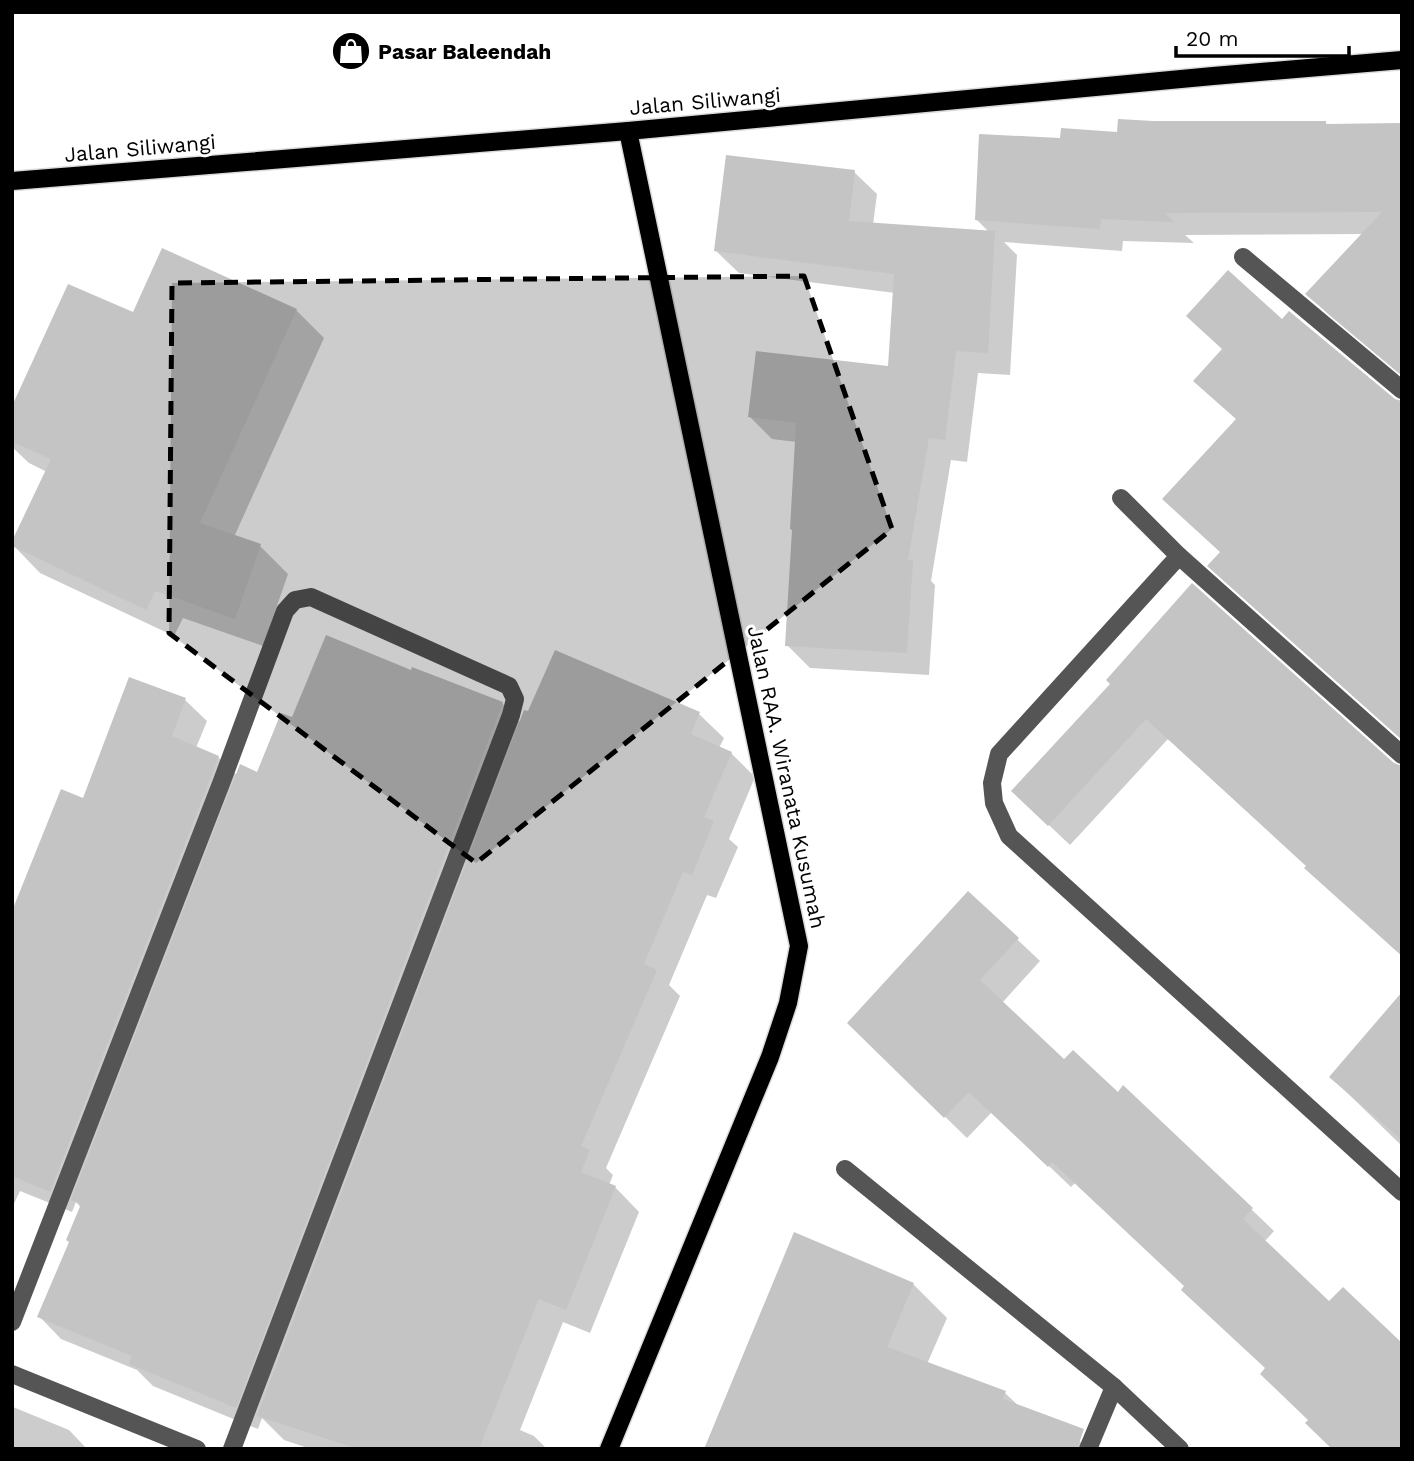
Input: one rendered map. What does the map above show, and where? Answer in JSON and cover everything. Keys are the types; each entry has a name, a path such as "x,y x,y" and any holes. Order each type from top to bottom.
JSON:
{"main road":[{"name":"Jalan Siliwangi","path":"12,181 628,131 1402,60"},
{"name":"Jalan RAA. Wiranata Kusumah","path":"609,1449 769,1057 789,1003 799,946 628,131"}],"street":[{"path":"1243,257 1402,390"},
{"path":"1121,498 1179,556 1402,755"},
{"path":"1179,556 999,754 992,783 994,803 1009,836 1402,1192"},
{"path":"12,1322 222,781 285,611 295,600 311,597 509,686 515,699 511,716 232,1449"},
{"path":"845,1169 1114,1387 1180,1449"},
{"path":"12,1374 197,1449"},
{"path":"1088,1449 1114,1387"}],"highlighted area":[{"path":"804,276 892,529 476,863 169,633 172,283"}],"building":[{"path":"1118,119 1402,123 1402,375 1305,294 1382,212 1165,213 1174,222 1101,219 1100,229 975,220 979,134 1060,138 1061,128 1117,132"},
{"path":"726,155 855,170 849,221 995,231 988,353 956,351 945,440 929,438 908,560 913,561 907,653 785,646 796,423 748,417 756,351 888,366 894,274 714,251"},
{"path":"162,248 297,309 200,523 261,544 235,619 155,591 146,610 12,546 51,459 12,442 12,406 68,284 133,312"},
{"path":"1228,270 1282,319 1289,311 1395,399 1402,401 1402,740 1207,566 1220,552 1162,499 1236,419 1193,381 1222,349 1186,316"},
{"path":"1192,583 1394,763 1402,766 1402,956 1146,719 1048,826 1011,791 1110,684 1106,680"},
{"path":"326,635 411,670 412,667 503,702 236,1408 129,1364 132,1356 37,1317 69,1242 66,1240 81,1204 71,1200 240,764 257,772 281,713 292,717"},
{"path":"555,650 700,712 691,734 732,752 704,817 714,821 692,875 683,872 644,964 657,970 581,1146 590,1150 581,1172 616,1186 566,1310 539,1299 479,1449 358,1449 257,1416 524,710 528,711"},
{"path":"129,677 186,698 172,736 219,756 50,1192 12,1176 12,911 61,789 83,798"},
{"path":"968,891 1019,938 980,980 1064,1059 1073,1050 1118,1092 1123,1085 1253,1208 1243,1219 1329,1301 1343,1287 1402,1343 1402,1449 1332,1449 1305,1423 1308,1420 1260,1374 1265,1368 1181,1290 1184,1286 1052,1162 1048,1167 969,1092 944,1118 847,1023"},
{"path":"1402,992 1402,1140 1329,1077"},
{"path":"794,1232 914,1283 887,1347 1006,1391 1003,1399 1084,1429 1077,1449 704,1449"}],"place":[{"name":"Pasar Baleendah","path":"351,51"}]}
